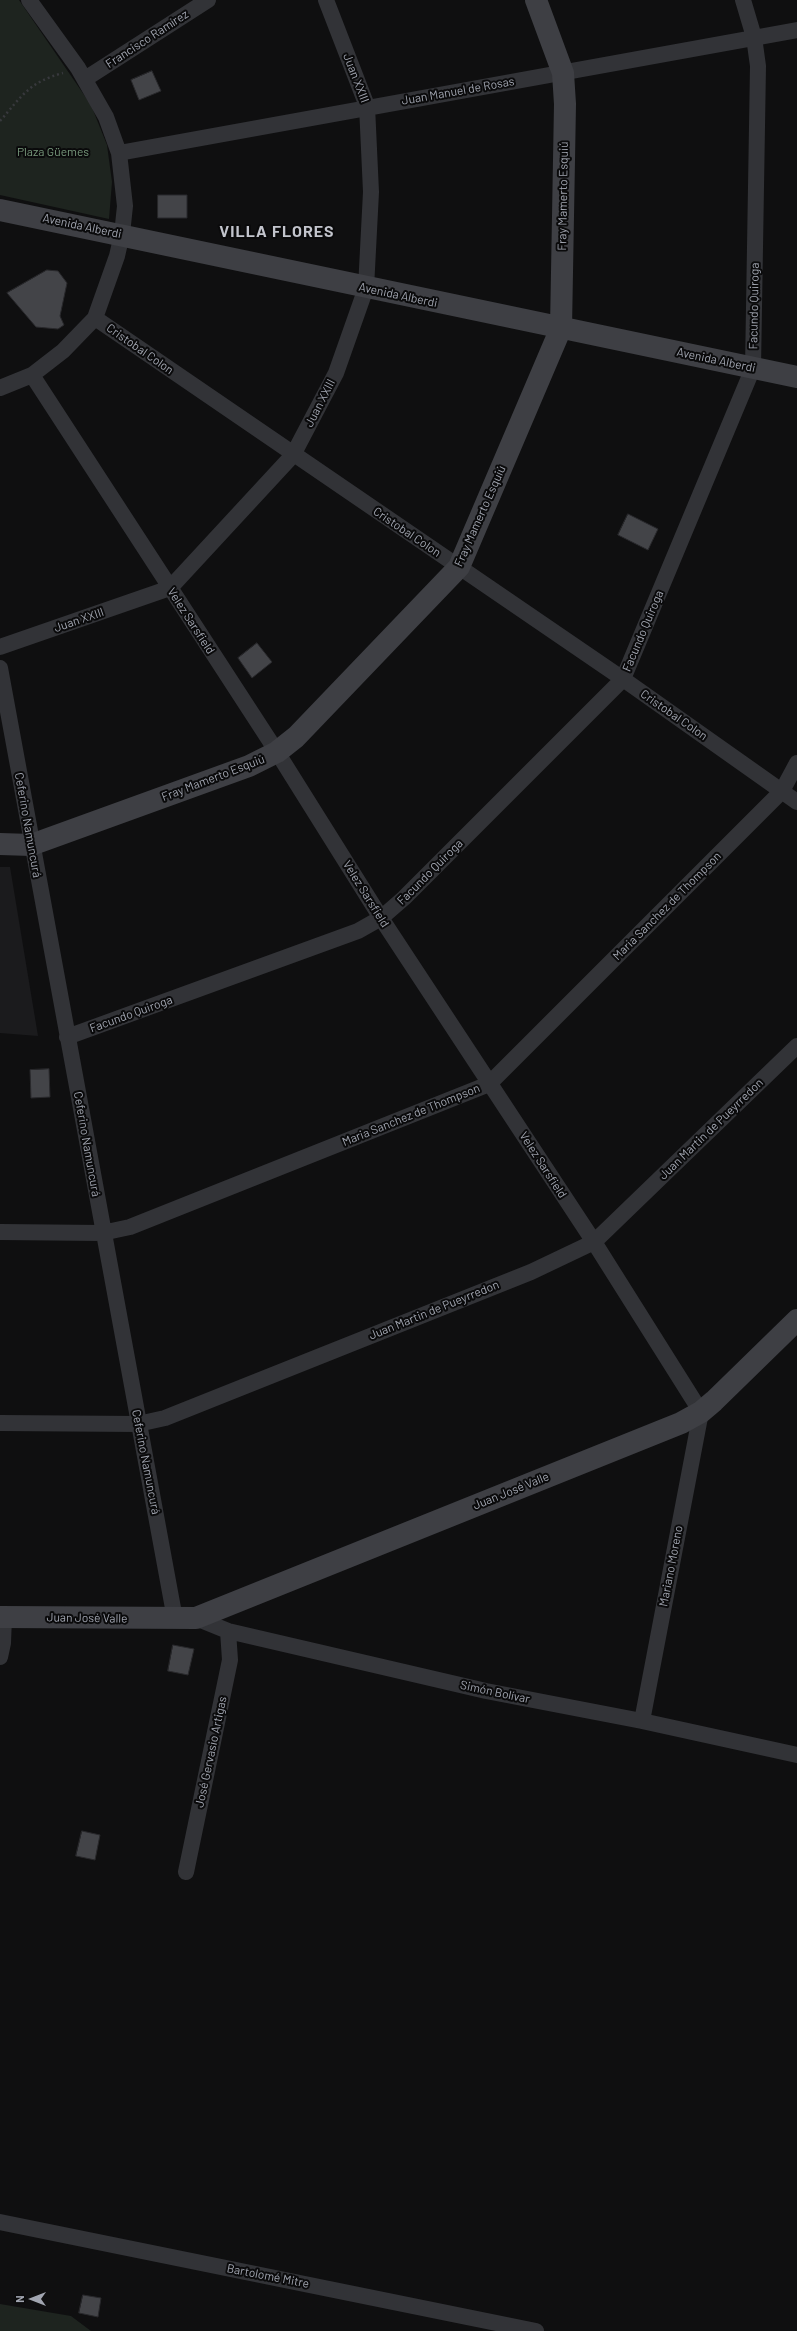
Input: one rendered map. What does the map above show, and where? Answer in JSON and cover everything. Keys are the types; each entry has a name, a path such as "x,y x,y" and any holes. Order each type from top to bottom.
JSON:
{"street":[{"name":"Francisco Ramírez","path":"82,73 208,0"},
{"name":"Juan XXIII","path":"0,647 170,588 293,455 336,373 366,288 371,192 367,106 326,0"},
{"name":"Fray Mamerto Esquiú","path":"0,844 31,845 249,766 277,752 296,737 459,567 561,328 565,104 563,73 536,0"},
{"name":"Facundo Quiroga","path":"67,1037 358,932 381,918 404,898 623,679 753,368 758,66 754,37 743,0"},
{"path":"0,388 32,375 63,351 95,318 122,234 125,206 119,153 106,117 82,73 33,2"},
{"name":"Juan Manuel de Rosas","path":"119,153 367,106 563,73 797,30"},
{"name":"Avenida Alberdi","path":"0,210 122,234 366,288 797,377"},
{"name":"Cristobal Colon","path":"95,318 293,455 623,679 797,802"},
{"name":"Velez Sarsfield","path":"32,375 277,752 381,918 594,1242 701,1412"},
{"name":"Ceferino Namuncurá","path":"0,668 102,1233 175,1619"},
{"name":"Maria Sanchez de Thompson","path":"0,1232 102,1233 130,1227 489,1084 782,791 797,764"},
{"name":"Juan Martin de Pueyrredon","path":"0,1422 138,1424 173,1415 531,1272 594,1242 797,1046"},
{"name":"Juan José Valle","path":"2,1617 196,1618 681,1423 701,1412 797,1320"},
{"name":"Mariano Moreno","path":"642,1721 701,1412"},
{"path":"0,1657 3,1643 2,1617"},
{"name":"Simón Bolívar","path":"196,1618 228,1631 486,1691 642,1721 797,1755"},
{"name":"José Gervasio Artigas","path":"186,1872 230,1660 228,1631"},
{"name":"Bartolomé Mitre","path":"0,2222 536,2331"}],"path":[{"path":"0,121 22,93 45,78 82,73"}],"shaded area":[{"path":"0,867 10,867 38,1036 0,1033"}],"green space":[{"name":"Plaza Güemes","path":"0,0 19,0 91,105 107,145 112,182 109,219 0,195"},
{"path":"0,2304 71,2316 91,2331 0,2331"}],"building":[{"path":"152,71 161,91 139,100 131,80"},
{"path":"158,195 187,195 187,218 158,218"},
{"path":"47,270 58,271 67,283 60,316 64,325 58,329 36,327 7,293"},
{"path":"628,514 658,529 648,550 618,535"},
{"path":"257,643 272,662 252,678 238,658"},
{"path":"49,1069 50,1097 31,1098 30,1070"},
{"path":"173,1645 194,1649 188,1675 168,1671"},
{"path":"82,1831 100,1835 95,1860 76,1856"},
{"path":"83,2295 101,2298 98,2317 79,2313"}],"district":[{"name":"VILLA FLORES","path":"277,232"}]}
